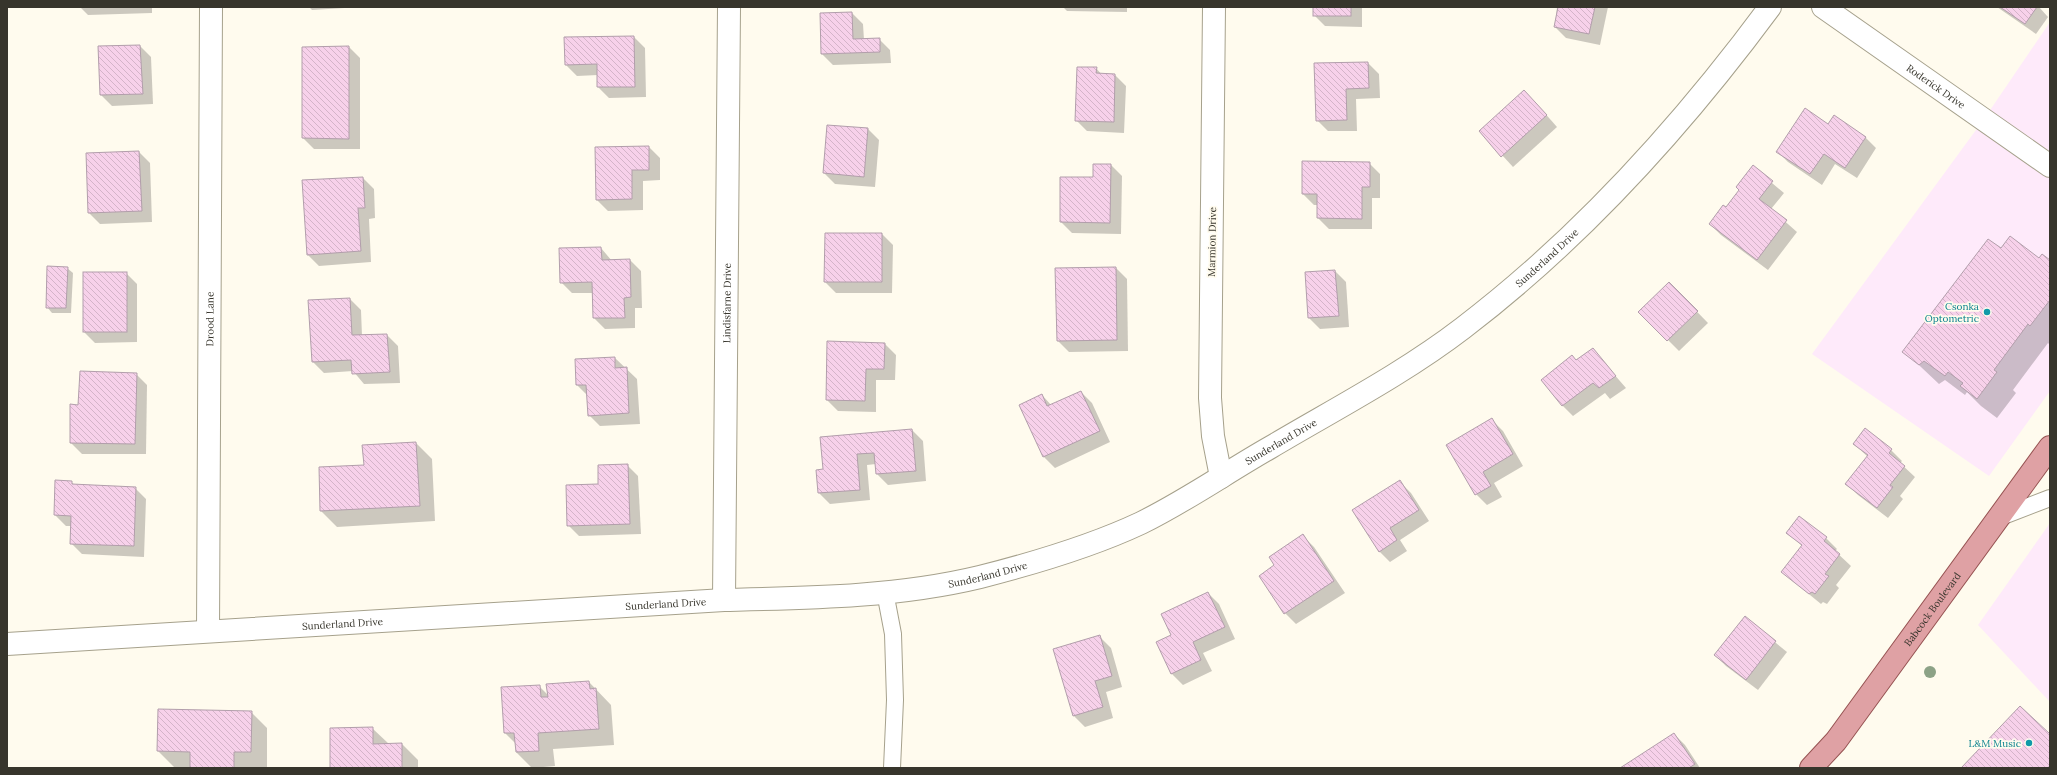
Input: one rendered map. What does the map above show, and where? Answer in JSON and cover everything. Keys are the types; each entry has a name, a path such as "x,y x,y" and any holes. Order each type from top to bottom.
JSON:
{"main road":[{"name":"Babcock Boulevard","path":"1811,768 1836,741 2050,447"}],"street":[{"name":"Drood Lane","path":"208,631 211,7"},
{"name":"Lindisfarne Drive","path":"724,600 729,7"},
{"name":"Marmion Drive","path":"1214,7 1210,398 1213,436 1221,477"},
{"name":"Sunderland Drive","path":"7,644 724,600 814,598 885,592 976,578 1091,544 1138,524 1179,503 1370,390 1462,329 1541,263 1620,187 1668,134 1737,51 1770,7"},
{"name":"Roderick Drive","path":"1823,7 2050,166"}],"lane":[{"path":"1998,518 2050,498"},
{"path":"885,592 893,641 895,700 892,768"}],"shaded area":[{"path":"2050,22 2050,391 1989,476 1812,354 1984,119"},
{"path":"2050,523 2050,702 1978,625"}],"building":[{"path":"1313,7 1351,7 1351,16 1313,16"},
{"path":"1558,7 1595,7 1589,34 1554,27"},
{"path":"2000,7 2037,7 2025,24"},
{"path":"852,12 853,39 880,38 880,52 821,54 820,13"},
{"path":"634,36 635,87 597,87 597,64 565,65 564,37"},
{"path":"140,45 143,94 100,95 98,46"},
{"path":"349,46 349,139 302,138 302,47"},
{"path":"1368,62 1369,88 1346,89 1347,120 1316,121 1314,63"},
{"path":"1077,67 1097,67 1096,73 1115,74 1114,122 1075,121"},
{"path":"1524,90 1547,115 1501,157 1479,131"},
{"path":"1805,108 1828,124 1834,115 1866,137 1845,168 1824,154 1810,174 1776,152"},
{"path":"827,125 868,128 864,177 823,173"},
{"path":"649,146 649,170 632,170 632,199 596,200 595,147"},
{"path":"139,151 142,211 88,213 86,153"},
{"path":"1302,161 1370,162 1370,187 1362,187 1362,219 1317,218 1317,194 1302,194"},
{"path":"1093,164 1111,164 1110,223 1060,222 1060,177 1093,177"},
{"path":"1753,165 1773,181 1759,199 1787,220 1757,260 1709,224 1723,205 1726,207 1739,190 1736,187"},
{"path":"363,177 365,208 358,208 361,251 307,255 302,180"},
{"path":"825,233 882,233 882,282 824,282"},
{"name":"Csonka Optometric","path":"2010,236 2039,258 2042,254 2050,260 2050,300 2030,326 2028,324 1994,370 1997,372 1977,399 1960,386 1963,383 1948,372 1945,376 1924,361 1919,365 1902,352 1988,239 2001,248"},
{"path":"601,247 602,260 630,259 631,297 624,298 625,318 593,318 592,282 560,283 559,248"},
{"path":"47,266 68,267 66,308 46,308"},
{"path":"1116,267 1117,340 1057,341 1055,268"},
{"path":"1335,270 1339,316 1308,318 1305,272"},
{"path":"83,272 127,272 127,332 83,332"},
{"path":"1669,282 1698,311 1667,341 1638,312"},
{"path":"350,298 352,335 387,334 390,372 352,374 351,360 312,362 308,300"},
{"path":"827,341 885,343 884,369 866,369 865,401 826,400"},
{"path":"1593,348 1616,376 1599,388 1593,383 1562,406 1541,380 1572,355 1576,360"},
{"path":"615,357 615,368 627,367 629,413 588,416 586,385 576,385 575,359"},
{"path":"80,371 137,373 135,444 70,443 70,404 78,405"},
{"path":"1081,391 1100,431 1043,457 1019,405 1042,394 1047,406"},
{"path":"1492,418 1513,454 1483,472 1491,486 1475,495 1446,445"},
{"path":"1865,428 1892,449 1889,453 1905,466 1890,485 1893,487 1877,508 1845,484 1868,455 1853,444"},
{"path":"912,429 916,471 876,474 874,453 857,454 860,490 818,493 816,470 823,469 820,437"},
{"path":"416,442 420,506 320,511 319,467 364,465 362,445"},
{"path":"628,464 630,524 567,526 566,485 598,484 598,465"},
{"path":"55,480 72,481 72,484 136,487 134,546 70,544 71,516 54,515"},
{"path":"1400,480 1419,510 1390,528 1397,540 1379,552 1352,510"},
{"path":"1799,516 1827,537 1824,541 1840,554 1825,574 1829,576 1815,594 1812,592 1809,594 1781,572 1802,545 1786,533"},
{"path":"1303,534 1334,581 1284,614 1259,576 1274,565 1269,557"},
{"path":"1208,592 1225,627 1193,642 1201,660 1171,674 1156,642 1171,635 1161,614"},
{"path":"1745,616 1776,641 1746,680 1714,655"},
{"path":"1100,635 1112,676 1095,681 1103,707 1073,716 1053,649"},
{"path":"589,681 590,689 596,688 599,729 538,733 539,751 516,752 514,733 504,733 501,687 540,685 541,697 548,697 546,684"},
{"path":"2020,706 2050,734 2050,765 2048,768 1961,768"},
{"path":"158,709 252,711 251,752 234,752 234,768 190,768 190,752 157,751"},
{"path":"373,727 373,744 402,743 402,768 330,768 330,728"},
{"path":"1674,733 1695,764 1689,768 1620,768"}],"place":[{"name":"Csonka Optometric","path":"1987,312"},
{"name":"L&M Music","path":"2029,743"}]}
